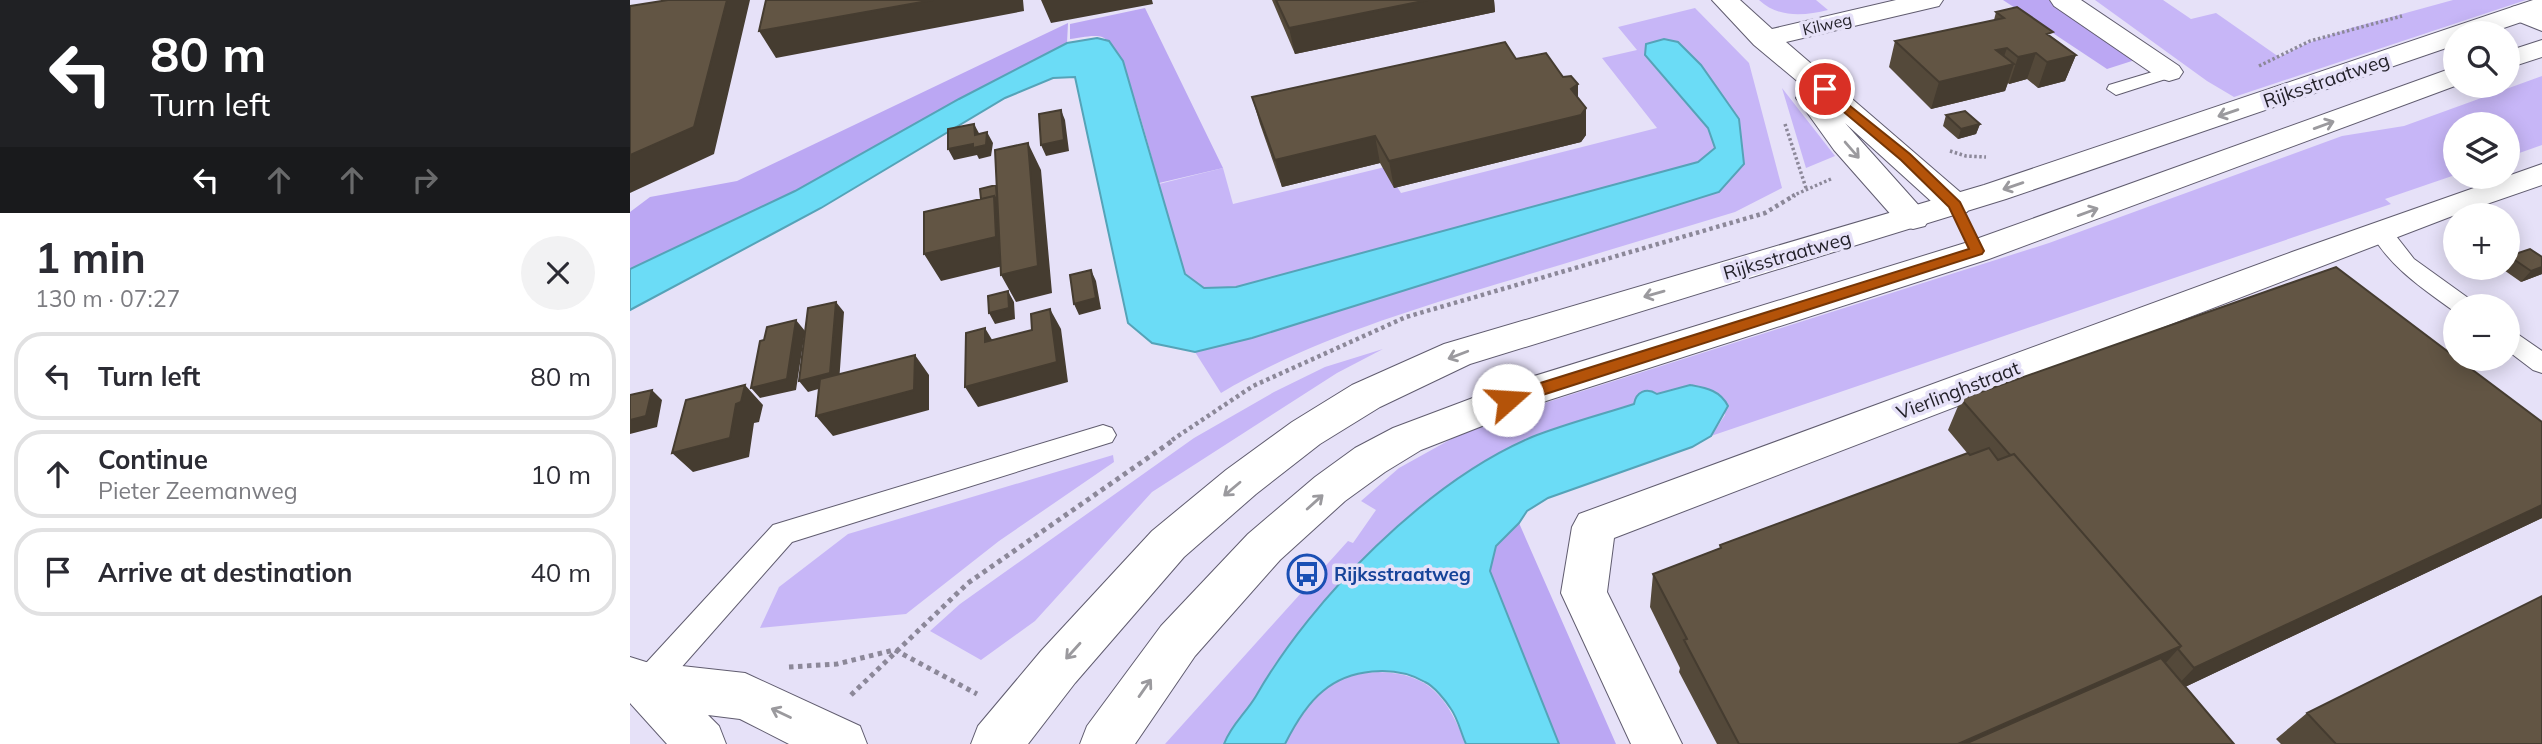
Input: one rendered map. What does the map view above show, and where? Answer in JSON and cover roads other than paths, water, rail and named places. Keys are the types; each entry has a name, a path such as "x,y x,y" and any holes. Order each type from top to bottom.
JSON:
{"main road":[{"path":"1725,0 1764,39 1905,157 1955,205 1977,251"},
{"name":"Kilweg","path":"1764,39 1930,0"},
{"path":"2063,0 2169,72"},
{"path":"2509,21 2535,14"},
{"path":"1764,39 1845,143 1913,218 1977,251"},
{"name":"Rijksstraatweg","path":"996,744 1058,667 1168,544 1241,482 1295,441 1366,396 1457,354 1955,205 2443,40"},
{"path":"2520,56 2542,48"},
{"name":"Rijksstraatweg","path":"1105,744 1178,641 1256,556 1330,489 1370,460 1406,439 1520,395 1977,251 2443,80"},
{"name":"Vierlinghstraat","path":"1657,744 1584,593 1594,527 2315,268 2381,232 2542,174"},
{"path":"638,682 701,744"},
{"path":"638,682 745,696 842,744"}],"lane":[{"path":"2116,89 2169,72"},
{"path":"2381,232 2389,247 2404,263 2447,294"},
{"path":"2520,348 2542,364"},
{"path":"638,682 783,533 1103,435"}],"water":[{"path":"1097,38 1109,41 1123,61 1185,274 1204,288 1236,287 1698,162 1715,148 1708,128 1645,55 1646,44 1664,39 1678,42 1701,65 1739,119 1744,164 1719,192 1252,338 1195,352 1152,343 1128,323 1075,77 1053,78 1005,98 821,208 630,310 630,269 795,191 959,99 1067,43"},
{"path":"1690,385 1717,393 1728,406 1711,436 1692,447 1548,498 1527,511 1496,546 1490,571 1559,744 1466,744 1453,713 1432,687 1413,676 1386,671 1346,678 1323,691 1301,716 1285,744 1224,744 1308,620 1376,546 1414,512 1453,482 1532,437 1634,404 1642,392 1657,394"}],"place":[{"name":"Rijksstraatweg","path":"1307,574"}]}
